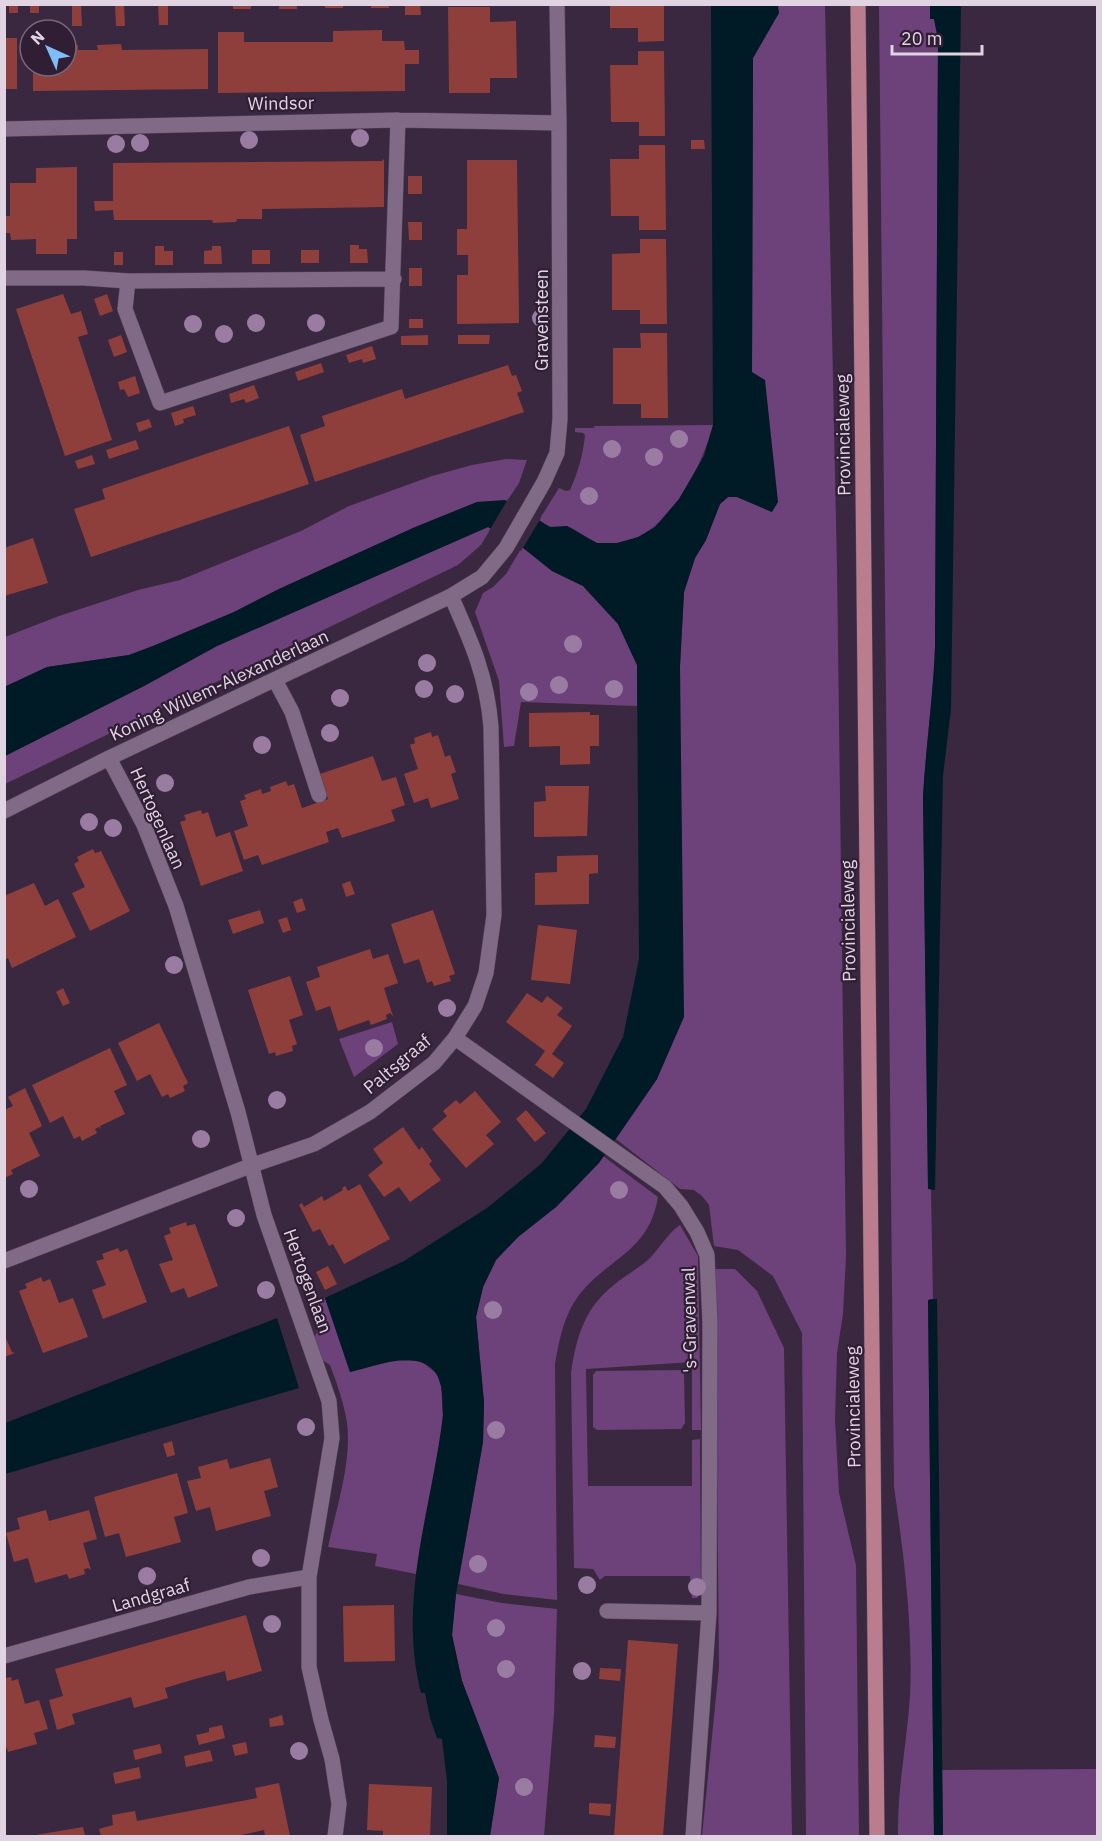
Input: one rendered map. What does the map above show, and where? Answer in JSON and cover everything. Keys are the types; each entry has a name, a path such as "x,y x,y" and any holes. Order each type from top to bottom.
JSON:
{"main road":[{"name":"Provincialeweg","path":"858,4 877,1836"}],"street":[{"name":"Gravensteen","path":"451,596 482,577 506,548 557,453 560,419 557,4"},
{"name":"Windsor","path":"4,129 398,120 559,123"},
{"path":"128,281 125,309 160,403 391,327 398,120"},
{"path":"4,278 84,278 128,281 394,279"},
{"name":"Koning Willem-Alexanderlaan","path":"4,810 451,596"},
{"name":"Paltsgraaf","path":"4,1262 250,1166 314,1144 370,1113 434,1063 455,1038 475,1006 486,973 494,915 491,727 488,697 477,656 451,596"},
{"path":"275,680 292,712 319,795"},
{"name":"Hertogenlaan","path":"110,758 144,825 176,906 238,1112 264,1215 329,1401 332,1438 309,1577 309,1667 332,1759 339,1804 335,1836"},
{"name":"'s-Gravenwal","path":"455,1038 665,1187 681,1206 697,1232 706,1255 710,1323 709,1613 693,1836"},
{"name":"Landgraaf","path":"4,1656 249,1587 309,1577"},
{"path":"607,1611 709,1613"}],"shaded area":[{"path":"778,5 825,5 837,567 846,1257 843,1314 837,1353 835,1419 839,1493 856,1565 859,1836 806,1836 802,1333 773,1276 738,1250 714,1246 709,1205 702,1196 694,1190 680,1189 616,1139 657,1079 684,592 695,558 706,540 720,504 728,497 737,497 772,512 752,372 753,58 778,13"},
{"path":"879,5 930,5 930,18 934,19 938,39 935,648 923,796 928,1188 931,1189 933,1299 928,1300 934,1836 898,1836 911,1670 907,1591 894,1487"},
{"path":"713,425 707,444 687,486 657,524 639,537 619,544 597,543 569,527 551,527 539,520 559,488 570,490 573,483 585,435 575,432 575,428"},
{"path":"506,459 527,460 519,483 507,501 477,502 413,528 234,612 129,655 47,667 5,687 5,637 59,616 138,590 180,580 301,531 349,506 432,476"},
{"path":"488,527 491,528 481,545 458,565 5,784 5,756 144,686 217,646"},
{"path":"522,547 552,571 583,586 618,624 637,665 637,706 521,702 514,746 504,747 499,681 475,612 483,593 506,574"},
{"path":"392,1022 398,1044 354,1077 339,1039"},
{"path":"603,1156 658,1197 646,1230 637,1242 579,1295 569,1311 560,1337 555,1364 557,1600 504,1594 458,1584 483,1442 484,1402 476,1317 483,1287 496,1260 518,1237 556,1207"},
{"path":"680,1225 698,1256 701,1430 692,1430 692,1362 586,1369 588,1486 692,1486 692,1440 700,1439 701,1593 697,1598 692,1598 690,1576 605,1576 600,1580 593,1569 574,1568 571,1373 579,1335 589,1313 605,1293 649,1259"},
{"path":"715,1269 735,1269 757,1291 784,1348 792,1836 702,1836 719,1667"},
{"path":"325,1298 350,1372 396,1360 421,1361 437,1374 441,1386 443,1415 440,1442 416,1574 375,1566 377,1554 328,1547 345,1469 348,1438 346,1416 338,1386 330,1365 322,1360 315,1337 318,1328 311,1305"},
{"path":"683,1370 685,1423 681,1429 597,1430 593,1427 593,1375 596,1371"},
{"path":"456,1594 502,1603 557,1609 554,1715 544,1836 490,1836 499,1778 462,1681 452,1635"},
{"path":"1097,1769 1097,1836 943,1836 942,1770"}],"water":[{"path":"961,4 951,709 943,776 935,1190 928,1189 923,796 935,648 938,39 934,19 930,19 930,5"},
{"path":"711,5 778,5 779,13 753,58 752,372 765,380 778,502 772,512 737,497 728,497 720,504 706,540 695,558 684,592 680,667 684,1017 657,1079 599,1163 556,1207 518,1237 496,1260 483,1287 476,1317 484,1402 483,1442 456,1594 452,1635 462,1681 499,1778 490,1836 447,1836 447,1781 442,1739 437,1738 425,1693 421,1693 415,1658 413,1623 419,1554 443,1415 441,1386 436,1373 427,1365 416,1361 389,1362 350,1372 325,1298 404,1261 487,1208 541,1164 586,1109 623,1037 639,959 637,665 618,624 583,586 552,571 522,547 488,527 217,646 144,686 5,756 4,687 47,667 129,655 153,646 234,612 413,528 477,502 505,500 550,527 567,526 597,543 617,543 638,537 655,527 679,499 704,456 713,425"},
{"path":"937,1299 943,1836 934,1836 928,1300"},
{"path":"277,1318 299,1388 5,1474 5,1423"}],"pier":[{"path":"508,499 541,518 521,551 489,531"}],"building":[{"path":"9,4 18,4 18,13 9,13"},
{"path":"30,4 39,4 39,13 30,13"},
{"path":"72,4 81,4 82,26 78,26 78,18 72,18"},
{"path":"115,4 124,4 125,26 116,26"},
{"path":"158,4 168,4 168,25 159,25"},
{"path":"233,4 251,4 251,9 233,9"},
{"path":"279,4 297,4 297,9 279,9"},
{"path":"325,4 343,4 343,8 325,8"},
{"path":"371,4 389,4 389,8 371,8"},
{"path":"405,4 420,4 421,15 405,15"},
{"path":"610,4 664,4 664,41 638,42 638,28 610,28"},
{"path":"448,7 490,7 490,22 516,21 517,78 490,78 490,93 449,93"},
{"path":"382,30 382,41 404,41 405,50 419,50 419,64 405,64 405,91 218,93 218,32 244,32 244,42 333,42 333,31"},
{"path":"4,38 17,38 17,89 4,89"},
{"path":"121,44 122,50 208,49 208,89 33,91 33,78 78,78 78,50 98,50 97,45"},
{"path":"638,51 664,51 665,136 639,136 639,122 611,122 610,65 638,65"},
{"path":"691,140 704,140 705,149 691,149"},
{"path":"639,145 665,145 666,230 639,230 639,216 611,216 610,159 639,159"},
{"path":"384,159 384,207 262,209 262,219 237,219 236,222 213,223 212,220 114,220 113,210 95,211 94,201 113,201 113,163 382,161"},
{"path":"467,160 517,160 519,323 457,324 457,275 468,275 468,255 457,255 457,229 467,229"},
{"path":"77,167 77,239 67,239 67,254 36,254 36,239 11,240 10,233 6,233 5,216 10,216 10,183 36,183 36,168"},
{"path":"408,176 422,176 422,194 408,194"},
{"path":"408,222 422,222 422,240 409,240"},
{"path":"640,239 666,239 667,324 640,324 640,310 612,310 612,254 640,253"},
{"path":"350,245 359,245 359,249 367,249 368,263 350,263"},
{"path":"155,246 164,246 164,251 173,251 173,265 155,265"},
{"path":"212,246 221,246 222,264 204,264 204,251 212,250"},
{"path":"252,250 270,250 270,264 252,264"},
{"path":"301,250 319,250 319,263 301,263"},
{"path":"114,252 123,252 123,265 114,265"},
{"path":"409,268 422,268 422,286 409,286"},
{"path":"63,294 71,314 81,311 88,334 78,337 112,440 65,456 16,309"},
{"path":"107,294 113,311 100,316 94,299"},
{"path":"409,319 423,319 423,328 409,328"},
{"path":"640,333 667,333 668,418 641,418 641,404 613,404 613,348 641,348"},
{"path":"121,335 127,352 114,357 108,340"},
{"path":"428,335 428,345 401,345 401,336"},
{"path":"458,335 490,335 489,344 458,344"},
{"path":"372,346 376,359 363,363 362,359 349,363 346,355"},
{"path":"321,363 324,372 298,381 295,372"},
{"path":"508,365 512,376 516,375 522,391 517,393 524,412 315,482 300,435 325,426 322,416 402,389 405,399"},
{"path":"135,376 140,393 128,397 124,389 120,390 118,382"},
{"path":"254,385 259,398 246,403 244,399 231,403 229,394"},
{"path":"193,406 196,415 183,419 184,423 175,426 171,413"},
{"path":"149,419 152,427 139,432 136,423"},
{"path":"289,426 309,484 91,557 74,509 105,499 102,489"},
{"path":"136,440 139,449 109,459 106,450"},
{"path":"92,455 95,464 78,469 75,461"},
{"path":"33,538 48,583 4,596 4,548"},
{"path":"590,712 590,715 599,715 599,746 590,746 590,764 560,765 560,746 529,747 529,713"},
{"path":"431,732 432,737 438,735 445,757 450,755 456,772 451,774 459,799 431,808 428,798 414,803 404,774 418,769 410,745 415,743 414,738"},
{"path":"373,756 382,781 396,777 405,805 391,810 395,821 342,838 338,828 326,832 329,842 262,865 258,855 244,860 234,831 248,826 240,801 246,799 244,795 261,789 262,794 271,791 270,787 286,781 288,786 294,784 302,808 328,799 320,774"},
{"path":"545,786 589,786 587,836 534,837 534,802 546,801"},
{"path":"201,810 202,814 208,812 216,837 230,832 243,871 201,886 180,822 186,820 184,815"},
{"path":"93,849 95,853 101,851 130,911 90,931 72,893 85,887 74,864 79,861 77,857"},
{"path":"598,855 598,873 589,874 589,904 535,905 535,873 557,872 557,856"},
{"path":"350,881 355,894 346,897 342,884"},
{"path":"34,883 45,906 58,899 76,937 12,968 8,958 4,960 4,896"},
{"path":"302,898 306,910 297,913 293,902"},
{"path":"260,910 264,923 233,934 228,920"},
{"path":"433,910 455,974 449,976 451,981 434,986 432,981 427,983 419,959 404,964 391,924"},
{"path":"287,917 291,930 283,933 278,920"},
{"path":"538,925 577,930 570,984 531,980"},
{"path":"370,949 373,959 388,954 398,983 384,988 393,1016 390,1013 386,1015 387,1019 371,1025 369,1020 338,1031 330,1006 316,1011 306,982 320,977 317,967"},
{"path":"290,976 303,1015 289,1020 297,1044 292,1046 293,1051 276,1056 275,1052 269,1054 248,990"},
{"path":"63,988 70,1003 63,1006 56,992"},
{"path":"527,993 542,1003 547,996 563,1008 557,1015 572,1026 552,1054 564,1063 553,1078 535,1065 545,1051 506,1022"},
{"path":"159,1023 188,1083 183,1086 185,1091 170,1098 168,1094 162,1097 150,1074 137,1081 118,1043"},
{"path":"110,1048 127,1085 114,1091 125,1114 100,1126 101,1129 99,1127 95,1129 97,1133 82,1141 80,1136 74,1139 63,1116 50,1123 32,1085"},
{"path":"25,1088 42,1126 29,1133 40,1156 11,1170 13,1174 4,1178 4,1110 13,1106 8,1097"},
{"path":"475,1091 501,1122 486,1135 494,1144 466,1168 432,1129 447,1116 443,1111 456,1100 460,1104"},
{"path":"526,1110 546,1133 535,1142 516,1119"},
{"path":"403,1127 419,1150 422,1147 432,1161 429,1164 441,1180 410,1202 399,1187 384,1197 368,1175 383,1163 373,1149"},
{"path":"360,1184 390,1239 344,1264 333,1244 329,1246 320,1229 313,1232 299,1205 302,1203 304,1207 322,1196 324,1201 343,1190 345,1186 348,1191"},
{"path":"186,1222 187,1226 195,1224 218,1286 188,1298 184,1288 171,1293 159,1264 173,1260 164,1236 171,1233 169,1228"},
{"path":"118,1248 120,1252 127,1249 147,1302 103,1319 92,1290 106,1285 96,1261 104,1259 102,1254"},
{"path":"328,1266 337,1284 325,1290 316,1272"},
{"path":"41,1277 43,1282 50,1279 59,1303 73,1298 88,1337 43,1353 19,1291 27,1288 25,1284"},
{"path":"4,1334 12,1352 15,1353 4,1357"},
{"path":"172,1441 175,1455 167,1457 163,1444"},
{"path":"270,1458 278,1487 264,1491 271,1516 216,1531 210,1507 196,1511 187,1481 201,1478 198,1467 227,1459 230,1469"},
{"path":"177,1473 188,1513 174,1517 181,1542 126,1557 119,1533 105,1537 94,1497"},
{"path":"46,1510 49,1521 89,1510 97,1539 83,1543 91,1570 84,1569 85,1574 69,1579 67,1574 35,1583 28,1558 14,1562 6,1533 20,1529 17,1518"},
{"path":"394,1605 395,1661 344,1662 343,1606"},
{"path":"246,1615 262,1671 227,1681 225,1671 195,1679 165,1688 168,1698 134,1708 131,1697 72,1714 75,1724 57,1730 49,1700 63,1696 55,1669"},
{"path":"628,1640 678,1644 663,1836 614,1836"},
{"path":"600,1668 621,1669 620,1681 599,1679"},
{"path":"11,1677 12,1681 18,1679 25,1704 39,1700 48,1729 34,1733 37,1744 8,1752 4,1741 4,1678"},
{"path":"282,1715 284,1725 270,1727 269,1719"},
{"path":"222,1725 225,1738 199,1745 196,1735 209,1732 209,1728"},
{"path":"595,1735 616,1737 615,1748 594,1747"},
{"path":"246,1742 248,1753 235,1756 232,1745"},
{"path":"160,1744 162,1753 135,1760 133,1750"},
{"path":"210,1750 213,1761 186,1767 184,1756"},
{"path":"139,1767 141,1778 115,1784 113,1773"},
{"path":"279,1783 290,1836 265,1836 264,1830 237,1836 101,1836 99,1829 113,1825 112,1815 135,1811 137,1821 257,1798 255,1788"},
{"path":"369,1784 432,1787 430,1836 383,1836 383,1831 367,1830"},
{"path":"589,1803 611,1804 610,1816 589,1814"},
{"path":"83,1827 85,1836 36,1836 36,1835"}]}
